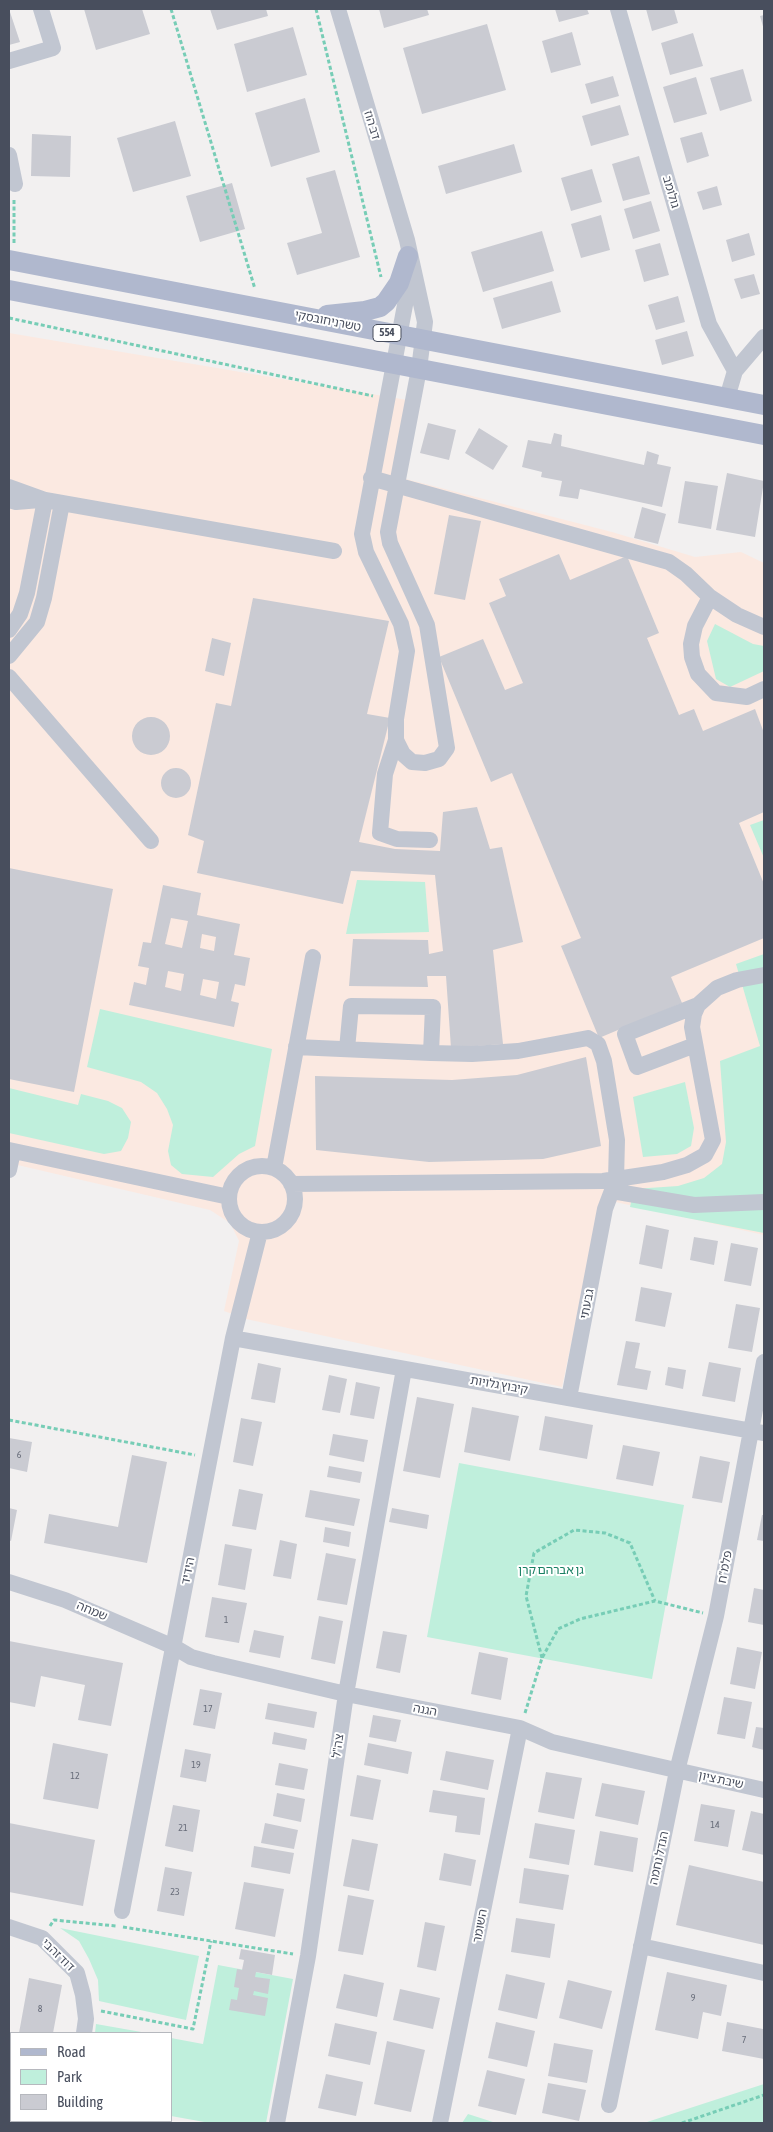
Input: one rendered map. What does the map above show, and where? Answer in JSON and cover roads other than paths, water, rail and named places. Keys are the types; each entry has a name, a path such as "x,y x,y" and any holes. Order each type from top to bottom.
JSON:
{"main road":[{"path":"303,317 365,311 380,307 386,302 399,283 407,248"},
{"name":"טשרניחובסקי","path":"11,261 764,405"},
{"name":"554","path":"15,293 764,434"}],"street":[{"path":"9,61 53,48 41,9"},
{"name":"דב הוז","path":"338,9 407,248 425,322 419,368 388,532 390,543 427,625 447,748 438,759 425,763 412,762 403,754 396,740"},
{"name":"גולומב","path":"618,9 709,324 735,371"},
{"path":"9,155 15,184"},
{"name":"דב הוז","path":"407,248 408,289 362,534 366,552 401,624 407,651 396,719 396,740 385,774 380,832 397,839 430,840"},
{"path":"727,398 735,371 764,337"},
{"path":"371,478 669,562 686,574 710,597 737,615 764,626"},
{"path":"9,487 45,500 334,551"},
{"path":"9,500 16,502 45,500"},
{"path":"9,630 20,614 27,593 45,500"},
{"path":"9,656 37,622 44,598 62,503"},
{"path":"710,597 695,626 691,644 692,657 698,674 716,693 747,697 764,689"},
{"path":"9,677 151,841"},
{"path":"274,1168 313,956"},
{"path":"695,1045 637,1067 624,1034 698,1005 717,988 726,983 764,975"},
{"path":"614,1185 687,1165 705,1155 713,1140 692,1027 698,1005"},
{"path":"347,1049 351,1006 434,1007 431,1053"},
{"path":"296,1047 472,1054 518,1051 588,1038 598,1044 604,1061 616,1140 614,1185"},
{"path":"9,1170 11,1150 229,1197"},
{"path":"257,1167 274,1168 284,1175 291,1184 294,1206 289,1217 282,1225 271,1230 260,1232 249,1229 236,1219 230,1209 229,1197 231,1186 241,1173 257,1167"},
{"path":"291,1184 614,1185 694,1205 764,1202"},
{"name":"גבעתי","path":"569,1398 605,1209 614,1185"},
{"name":"הידיד","path":"120,1919 233,1338 260,1232"},
{"name":"קיבוץ גלויות","path":"233,1338 758,1431"},
{"name":"פלמ\"ח","path":"677,1771 716,1616 758,1431 764,1362"},
{"name":"צה\"ל","path":"277,2123 308,1956 346,1694 404,1369"},
{"name":"שמחה","path":"9,1582 65,1600 174,1647"},
{"name":"הגנה","path":"174,1647 191,1657 213,1663 346,1694 520,1728 552,1742 677,1771"},
{"name":"השומר","path":"440,2123 520,1728"},
{"name":"שיבת ציון","path":"677,1771 764,1790"},
{"name":"הנדל נחמה","path":"609,2105 677,1771"},
{"name":"דוד זהבי","path":"9,1927 42,1938 76,1973 84,1995 86,2019 84,2032"},
{"path":"641,1946 764,1973"}],"park label":[{"name":"גן אברהם קרן","path":"551,1570"}]}
